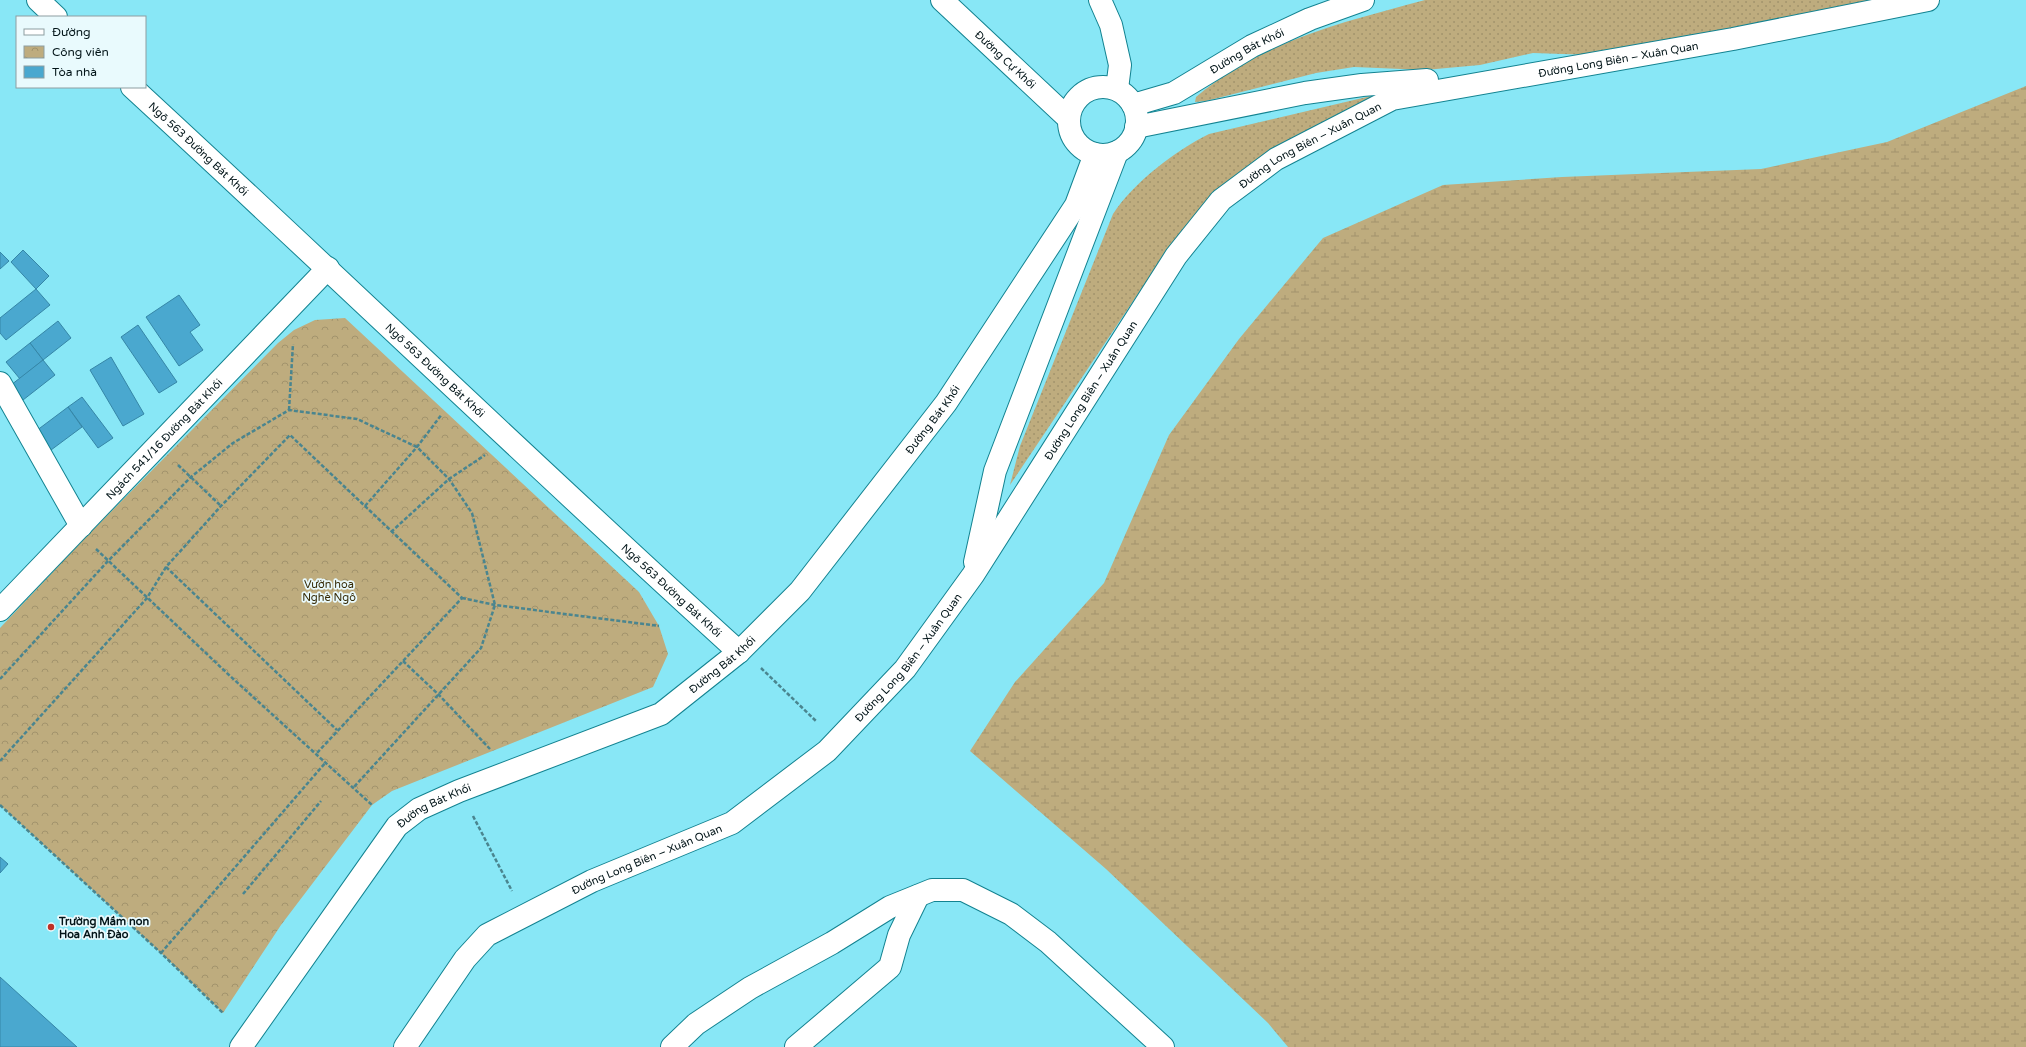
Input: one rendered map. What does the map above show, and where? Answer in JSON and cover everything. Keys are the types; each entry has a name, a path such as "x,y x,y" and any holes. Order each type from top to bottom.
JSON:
{"street":[{"path":"38,0 55,16"},
{"name":"Đường Cự Khối","path":"942,0 1069,119"},
{"path":"1100,0 1111,25 1120,65 1117,90"},
{"name":"Đường Bát Khối","path":"1133,105 1174,93 1252,46 1310,19 1363,0"},
{"name":"Đường Long Biên – Xuân Quan","path":"406,1047 465,959 487,936 592,881 732,823 827,751 905,669 973,575 1176,256 1221,200 1276,159 1392,98 1733,39 1927,0"},
{"path":"1136,127 1305,94 1362,85 1427,80 1508,79"},
{"path":"973,575 995,471 1117,152 1134,138 1137,115 1133,105 1126,96 1117,90 1106,87 1095,87 1085,91 1075,100 1069,119 1074,138 1083,148 1095,154 1117,152"},
{"name":"Ngõ 563 Đường Bát Khối","path":"133,88 328,268 493,426 739,652"},
{"name":"Đường Bát Khối","path":"241,1047 397,826 419,809 459,791 661,714 739,652 800,591 946,403 1076,205 1095,154"},
{"name":"Ngách 541/16 Đường Bát Khối","path":"0,610 328,268"},
{"path":"0,383 81,526"},
{"path":"672,1047 696,1024 750,988 832,943 890,906 932,890 963,890 1011,914 1048,942 1163,1047"},
{"path":"796,1047 890,967 899,935 918,896"}],"path":[{"path":"289,410 294,337"},
{"path":"0,679 108,562 191,477 233,443 289,410 357,419 417,447 449,478 472,513 495,605 481,648 353,788"},
{"path":"365,506 417,447 445,411"},
{"path":"0,761 147,598 166,567 221,506 290,435 462,598 495,605 659,626"},
{"path":"391,532 449,478 489,452"},
{"path":"174,460 221,506"},
{"path":"81,526 85,538 108,562 372,805"},
{"path":"166,567 337,730"},
{"path":"316,754 462,598"},
{"path":"403,661 439,695 492,751"},
{"path":"761,668 822,727"},
{"path":"160,952 326,762"},
{"path":"243,894 321,802"},
{"path":"0,805 160,952 223,1013"},
{"path":"470,810 514,894"}],"green space":[{"path":"1425,0 1869,0 1872,2 1592,55 1533,53 1480,65 1425,70 1354,67 1316,73 1206,101 1195,102 1196,97 1221,78 1248,61 1276,48 1304,36 1334,26"},
{"path":"2026,86 2026,1047 1288,1047 1268,1023 1106,869 970,751 1015,682 1104,583 1169,435 1239,339 1323,238 1443,185 1562,177 1761,169 1887,142"},
{"path":"1371,96 1376,103 1356,109 1170,246 1010,485 1020,446 1113,214 1143,179 1169,158 1209,134"},
{"name":"Vườn hoa Nghè Ngô","path":"345,318 639,592 659,626 668,654 653,687 392,791 372,805 281,925 223,1013 161,953 0,805 0,628 85,538 278,343 294,330 315,320"}],"building":[{"path":"23,250 49,276 36,289 11,262"},
{"path":"0,252 9,261 0,269"},
{"path":"36,289 50,305 6,340 0,333 0,318"},
{"path":"179,295 200,325 190,332 203,350 179,366 146,317"},
{"path":"58,321 71,338 43,360 30,343"},
{"path":"138,325 177,382 159,393 121,337"},
{"path":"30,343 43,360 20,379 6,362"},
{"path":"111,357 144,414 123,426 90,370"},
{"path":"43,360 55,375 23,400 11,385"},
{"path":"82,397 113,438 98,448 68,407"},
{"path":"68,407 82,427 51,450 36,431"},
{"path":"0,857 8,864 0,873"},
{"path":"0,977 77,1047 0,1047"}],"place":[{"name":"Trường Mầm non Hoa Anh Đào","path":"51,927"}]}
